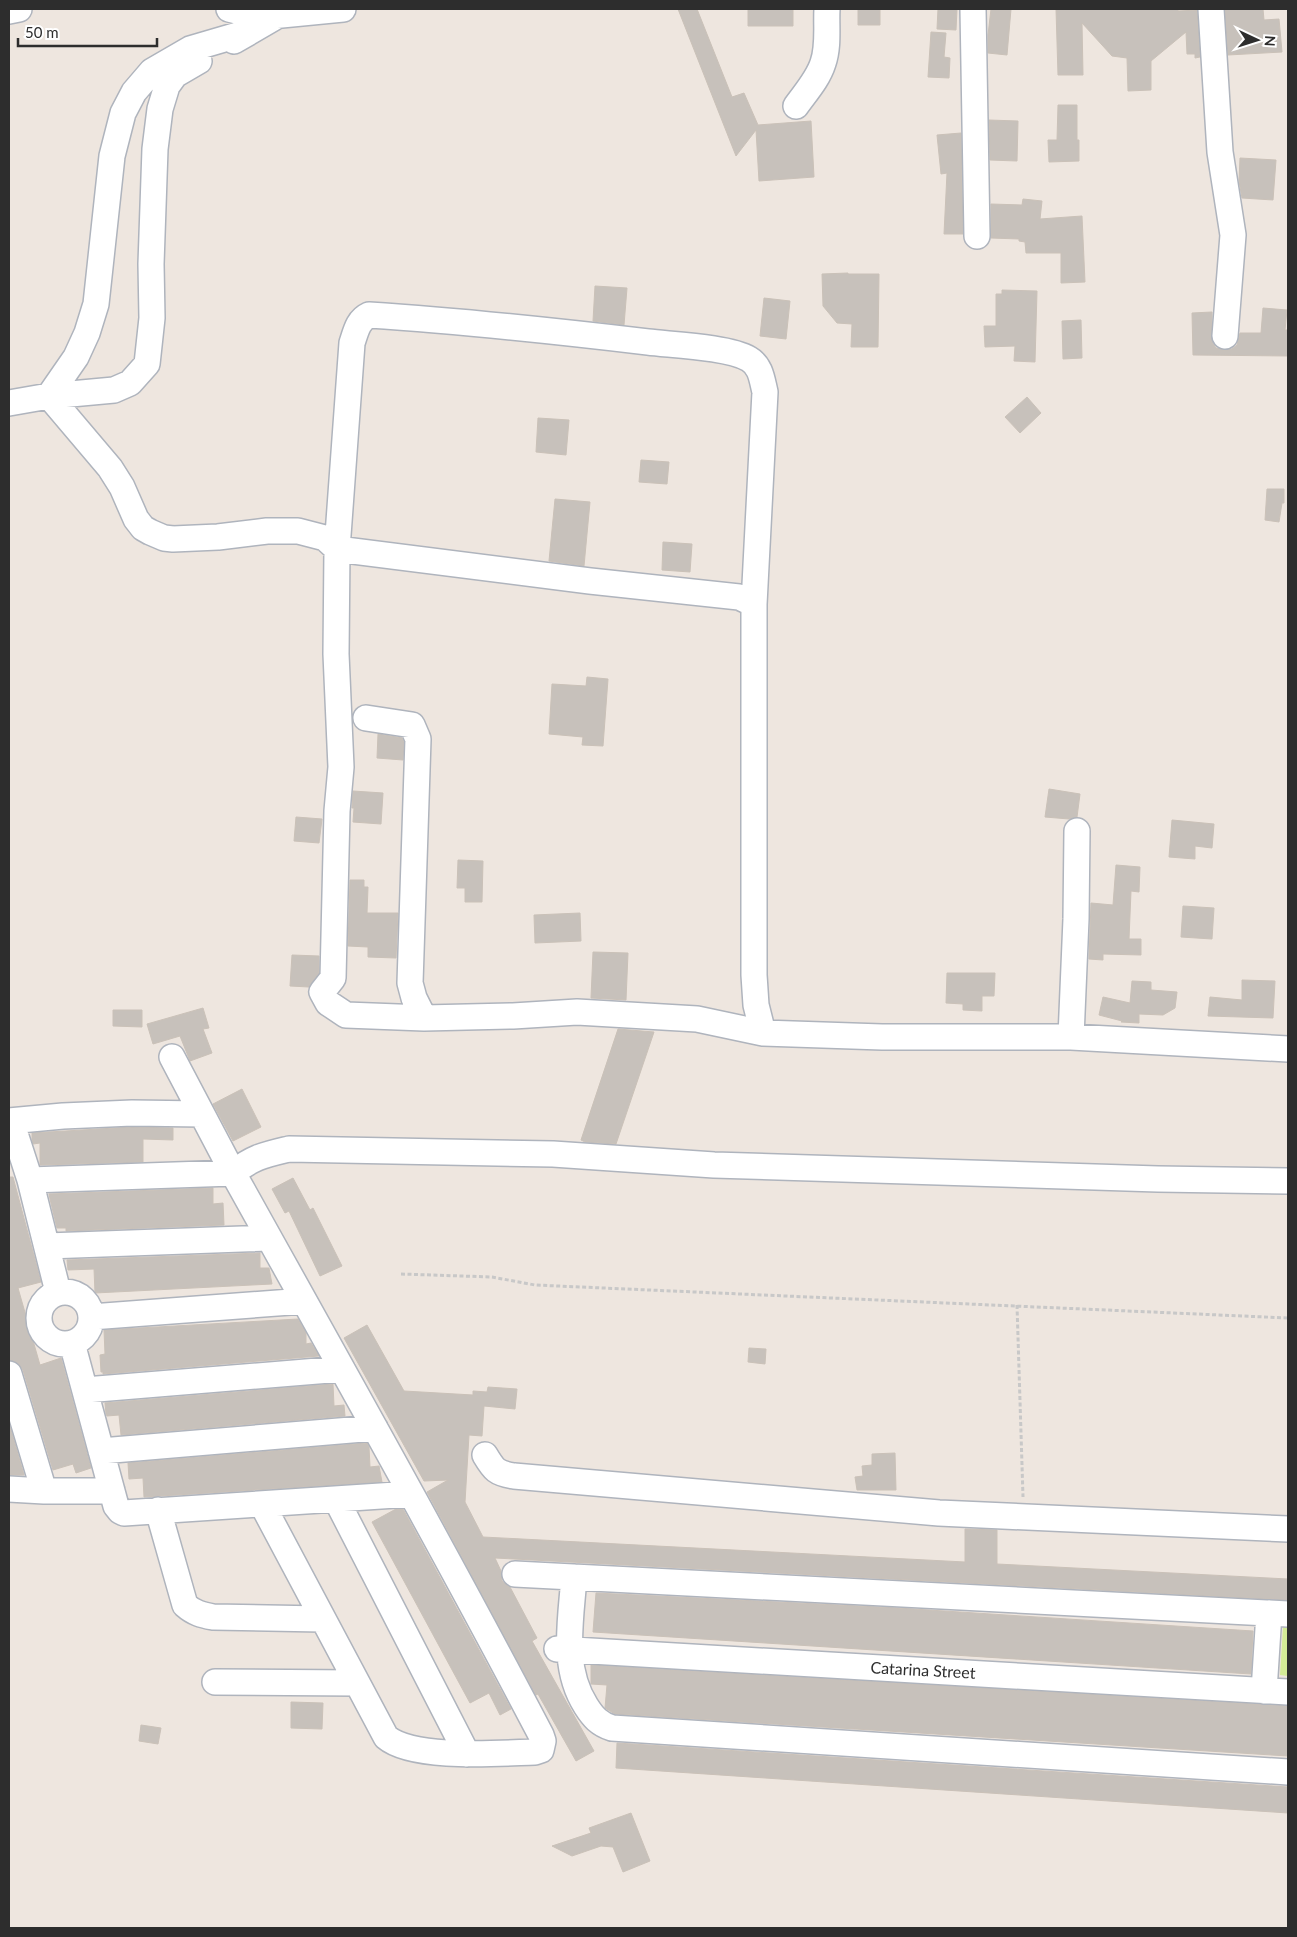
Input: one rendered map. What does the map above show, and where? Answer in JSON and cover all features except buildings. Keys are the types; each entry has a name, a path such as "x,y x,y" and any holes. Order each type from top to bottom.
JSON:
{"street":[{"path":"9,10 19,9"},
{"path":"229,9 261,17 343,9"},
{"path":"796,106 817,76 823,62 827,9"},
{"path":"973,9 977,236"},
{"path":"1211,9 1220,152 1233,236 1225,336"},
{"path":"9,403 49,396 114,390 130,383 147,364 152,318 151,264 155,149 160,109 167,86 175,76 277,16"},
{"path":"49,396 76,357 87,333 96,304 112,156 123,113 134,92 152,71 190,49 248,32"},
{"path":"763,1033 756,1005 754,975 754,604 764,392 762,377 757,367 750,360 740,355 707,349 437,320 369,314 363,317 352,343 336,549 336,654 341,766 337,811 333,978 322,992 328,1003 346,1015 424,1018 577,1012 697,1019 763,1033 882,1038 1070,1037 1288,1049"},
{"path":"49,396 110,468 122,487 136,519 143,528 164,538 218,537 267,531 298,531 325,538 336,549 581,580 739,597 754,604"},
{"path":"366,718 412,725 418,739 410,982 414,998 424,1018"},
{"path":"1070,1037 1076,919 1077,831"},
{"path":"172,1057 232,1173 375,1428 503,1664 543,1741 541,1750 535,1752 467,1754 414,1748 393,1743 381,1729 262,1504"},
{"path":"58,1292 30,1180 10,1121 63,1116 202,1114"},
{"path":"30,1180 232,1173 248,1161 289,1149 553,1154 734,1165 1158,1179 1288,1180"},
{"path":"47,1246 269,1238"},
{"path":"58,1292 70,1292 80,1297 88,1306 91,1318 86,1333 72,1343 60,1344 49,1340 41,1330 38,1319 40,1307 48,1298 58,1292"},
{"path":"91,1318 304,1301"},
{"path":"72,1343 116,1506 120,1511 411,1494"},
{"path":"85,1390 342,1369"},
{"path":"9,1374 44,1491"},
{"path":"101,1451 375,1428"},
{"path":"484,1456 494,1470 502,1474 514,1476 939,1512 1288,1529"},
{"path":"9,1489 112,1491"},
{"path":"336,1499 467,1754"},
{"path":"158,1510 186,1605 192,1611 213,1617 322,1619"},
{"path":"515,1574 1279,1614 1276,1692"},
{"path":"574,1577 563,1649 576,1689 584,1704 593,1717 602,1724 612,1728 1288,1772"},
{"name":"Catarina Street","path":"563,1649 1276,1692"},
{"path":"215,1682 356,1683"}],"path":[{"path":"401,1274 492,1277 535,1285 1288,1318"},
{"path":"1016,1305 1023,1516"}],"green space":[{"path":"1283,1627 1288,1628 1288,1676 1280,1675"}]}
